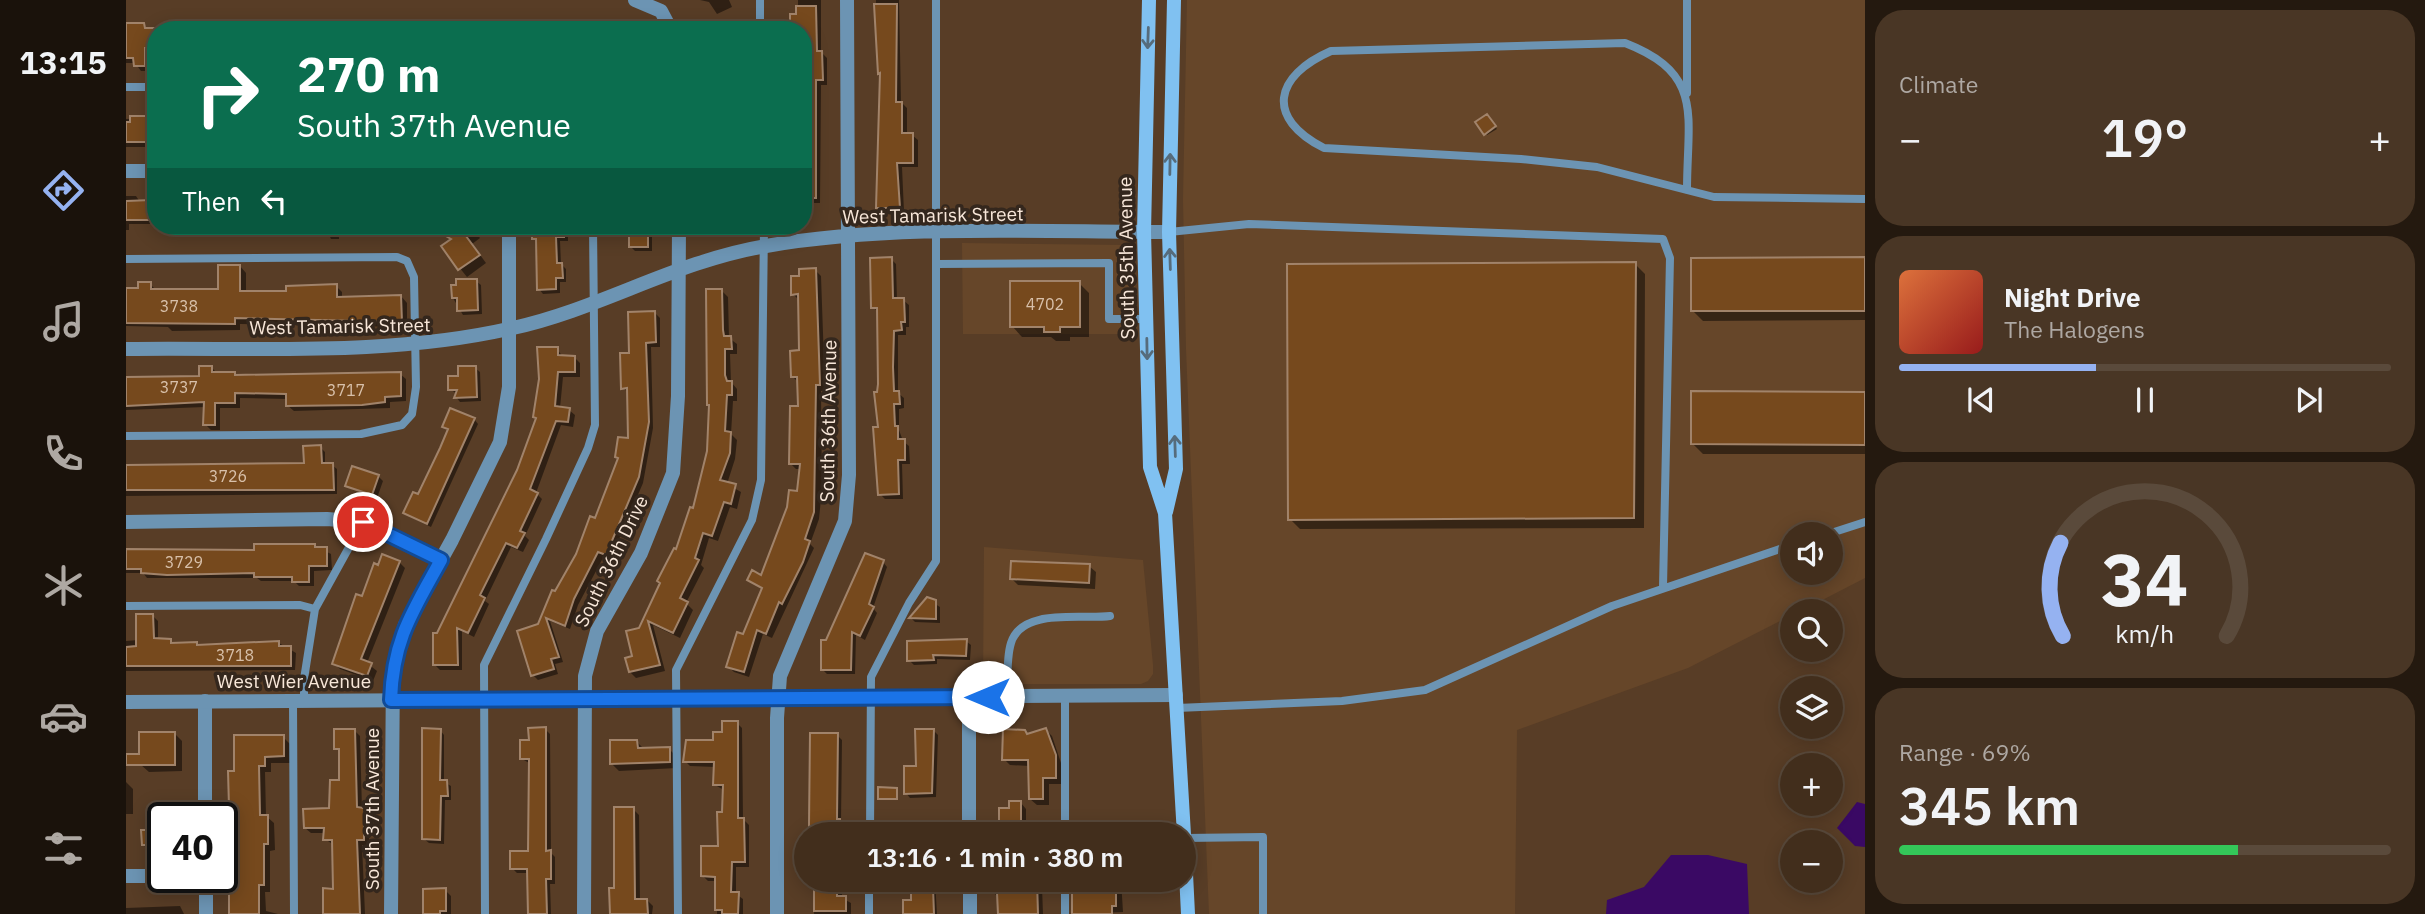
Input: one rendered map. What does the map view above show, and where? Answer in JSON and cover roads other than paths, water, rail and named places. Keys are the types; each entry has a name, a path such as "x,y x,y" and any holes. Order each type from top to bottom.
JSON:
{"main road":[{"name":"South 35th Avenue","path":"1149,0 1144,232 1150,467 1165,513 1183,822"},
{"name":"South 35th Avenue","path":"1165,513 1176,469 1169,232 1174,0"},
{"path":"1187,892 1188,914"}],"street":[{"path":"635,0 661,11 666,21"},
{"name":"South 36th Avenue","path":"777,914 777,698 780,676 845,521 849,475 847,0"},
{"path":"126,171 147,171"},
{"name":"West Tamarisk Street","path":"126,349 415,346 510,329 594,301 679,268 765,246 850,235 1169,232"},
{"name":"South 37th Avenue","path":"391,914 391,700 397,645 500,442 509,387 509,235"},
{"name":"South 36th Drive","path":"584,914 584,676 597,631 640,553 673,473 678,396 679,235"},
{"path":"126,522 327,519 363,522 441,560"},
{"path":"969,697 970,822"},
{"name":"West Wier Avenue","path":"126,702 969,697 1176,701"},
{"path":"205,701 205,802"},
{"path":"126,876 147,876"},
{"path":"970,892 970,914"},
{"path":"205,893 206,914"}],"lane":[{"path":"760,0 760,21"},
{"path":"870,822 871,677 909,603 936,561 936,0"},
{"path":"1687,0 1687,190"},
{"path":"1686,93 1671,69 1653,54 1625,43 1331,51 1307,61 1288,83 1285,101 1289,123 1302,137 1324,149 1521,159 1597,167 1714,197 1865,199"},
{"path":"126,87 147,87"},
{"path":"1169,232 1249,224 1663,239 1670,258 1664,587"},
{"path":"485,914 484,665 546,539 588,448 595,425 593,235"},
{"path":"678,914 676,670 752,520 761,480 764,235"},
{"path":"126,259 397,257 407,261 414,277 416,387 412,414 402,425 361,434 126,436"},
{"path":"936,264 1109,263 1109,319 1146,319"},
{"path":"294,914 299,700 305,665 315,609 363,522"},
{"path":"1843,529 1865,522"},
{"path":"1176,701 1342,701 1425,690 1612,606 1780,549"},
{"path":"126,606 300,605 315,609"},
{"path":"1007,697 1010,644 1021,628 1035,620 1110,615"},
{"path":"1065,697 1065,822"},
{"path":"1196,836 1263,837 1263,914"},
{"path":"869,892 869,914"},
{"path":"1065,892 1066,914"}]}
